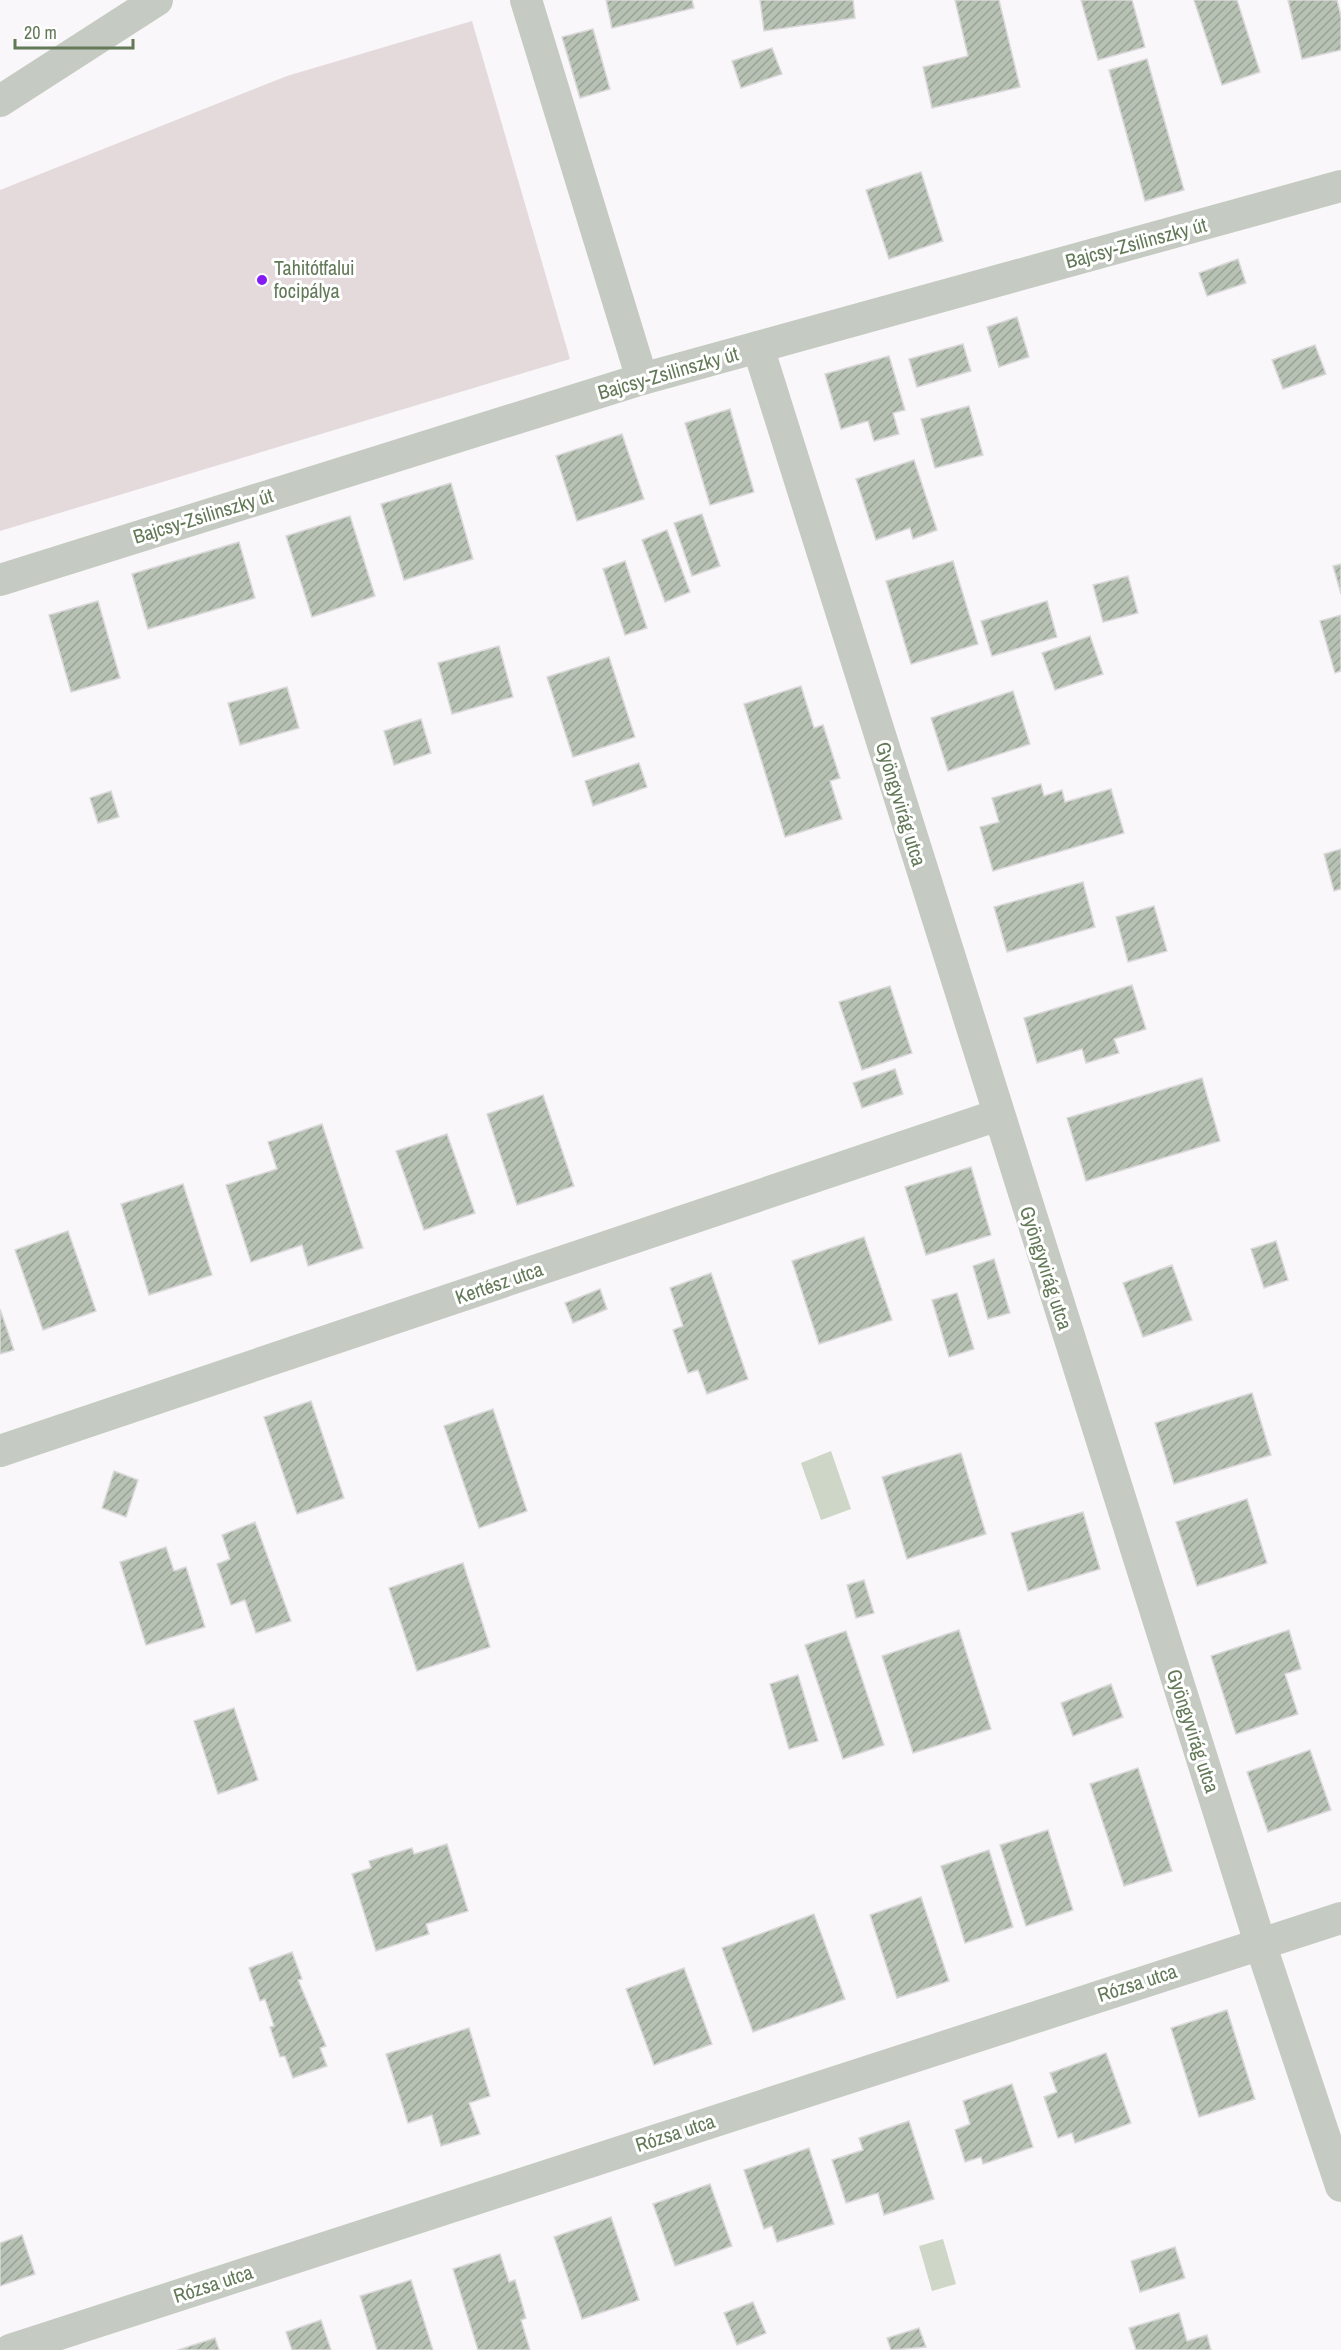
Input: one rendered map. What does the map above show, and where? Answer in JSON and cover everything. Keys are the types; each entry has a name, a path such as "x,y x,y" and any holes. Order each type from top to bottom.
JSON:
{"street":[{"path":"0,101 157,0"},
{"path":"526,0 642,379"},
{"name":"Bajcsy-Zsilinszky út","path":"0,580 642,379 1341,186"},
{"name":"Gyöngyvirág utca","path":"758,347 1260,1943 1341,2186"},
{"name":"Kertész utca","path":"0,1451 998,1115"},
{"name":"Rózsa utca","path":"10,2350 1341,1918"}],"shaded area":[{"name":"Tahitótfalui focipálya","path":"472,21 570,359 0,531 0,190 287,76"},
{"path":"831,1451 851,1509 821,1520 801,1463"},
{"path":"943,2239 956,2284 932,2291 919,2246"}],"building":[{"path":"606,0 692,0 694,8 612,28"},
{"path":"760,0 853,0 855,18 764,31"},
{"path":"955,0 999,0 1020,87 932,108 923,67 968,56"},
{"path":"1081,0 1132,0 1145,47 1098,60"},
{"path":"1194,0 1237,0 1260,72 1222,85"},
{"path":"1288,0 1337,0 1341,16 1341,50 1302,59"},
{"path":"593,29 610,89 580,98 562,37"},
{"path":"772,48 782,74 741,88 732,61"},
{"path":"1147,59 1184,190 1145,201 1109,70"},
{"path":"921,172 943,241 889,259 866,190"},
{"path":"1238,259 1246,283 1207,296 1199,273"},
{"path":"1017,317 1029,357 999,367 987,327"},
{"path":"963,344 971,371 917,387 909,359"},
{"path":"1315,345 1326,374 1283,389 1272,360"},
{"path":"889,356 905,410 893,413 899,434 874,441 868,421 841,429 825,374"},
{"path":"969,406 983,455 935,468 921,419"},
{"path":"730,409 754,492 710,505 685,423"},
{"path":"622,434 644,499 577,521 556,456"},
{"path":"914,460 937,530 913,539 910,528 876,540 856,479"},
{"path":"451,483 473,559 404,580 381,504"},
{"path":"702,514 720,566 692,576 674,523"},
{"path":"350,516 375,596 312,617 286,536"},
{"path":"667,530 690,592 665,602 642,540"},
{"path":"239,542 255,598 148,629 132,574"},
{"path":"625,561 647,628 625,635 603,569"},
{"path":"953,561 978,644 911,664 886,581"},
{"path":"1341,564 1341,594 1333,566"},
{"path":"1128,576 1138,613 1103,622 1093,585"},
{"path":"98,601 120,678 71,692 49,615"},
{"path":"1047,601 1057,637 992,656 981,621"},
{"path":"1341,615 1341,671 1335,673 1320,621"},
{"path":"1090,636 1103,674 1055,690 1042,653"},
{"path":"499,646 513,697 452,714 438,663"},
{"path":"609,657 635,737 573,757 547,677"},
{"path":"801,686 814,728 823,725 840,778 830,781 842,819 785,837 744,704"},
{"path":"287,687 299,728 240,745 228,703"},
{"path":"1013,691 1030,744 948,771 931,718"},
{"path":"421,719 431,753 394,765 384,731"},
{"path":"639,763 647,787 593,806 585,781"},
{"path":"1041,784 1044,796 1062,790 1065,802 1111,789 1124,833 993,871 980,827 999,822 992,798"},
{"path":"111,791 119,817 98,823 90,798"},
{"path":"1341,849 1341,889 1334,891 1324,854"},
{"path":"1083,882 1095,927 1007,952 994,907"},
{"path":"1154,906 1167,951 1128,962 1116,917"},
{"path":"1132,985 1146,1029 1114,1039 1119,1053 1086,1063 1082,1049 1037,1063 1024,1018"},
{"path":"890,986 912,1053 862,1070 839,1002"},
{"path":"895,1069 903,1094 862,1108 853,1083"},
{"path":"1202,1078 1220,1141 1086,1181 1067,1118"},
{"path":"543,1095 574,1186 517,1205 487,1114"},
{"path":"322,1124 363,1248 308,1266 302,1245 251,1262 226,1185 277,1169 268,1142"},
{"path":"447,1134 475,1213 424,1230 396,1151"},
{"path":"971,1167 991,1235 926,1255 905,1187"},
{"path":"183,1184 212,1275 149,1295 121,1204"},
{"path":"68,1231 96,1311 43,1330 15,1250"},
{"path":"864,1237 892,1320 819,1344 792,1261"},
{"path":"1276,1241 1288,1280 1264,1288 1251,1249"},
{"path":"994,1259 1010,1313 988,1319 973,1266"},
{"path":"1172,1265 1192,1320 1143,1337 1123,1283"},
{"path":"711,1273 748,1379 707,1394 698,1370 688,1373 673,1330 683,1326 670,1288"},
{"path":"600,1289 607,1309 573,1323 565,1303"},
{"path":"957,1293 974,1349 949,1357 932,1300"},
{"path":"0,1309 14,1350 0,1354"},
{"path":"1252,1393 1271,1455 1174,1484 1155,1423"},
{"path":"311,1401 344,1498 297,1514 264,1417"},
{"path":"493,1409 527,1511 479,1528 444,1426"},
{"path":"961,1453 986,1534 907,1559 882,1477"},
{"path":"114,1471 138,1480 126,1517 102,1508"},
{"path":"1247,1499 1267,1563 1197,1586 1176,1522"},
{"path":"1083,1512 1100,1569 1028,1591 1011,1533"},
{"path":"255,1522 291,1621 256,1633 245,1600 231,1605 217,1564 230,1559 222,1535"},
{"path":"166,1547 174,1571 186,1567 205,1627 146,1645 120,1562"},
{"path":"463,1563 490,1647 417,1671 389,1588"},
{"path":"864,1580 874,1613 856,1618 847,1585"},
{"path":"959,1630 991,1729 913,1753 882,1656"},
{"path":"1289,1630 1301,1669 1285,1674 1298,1714 1236,1734 1211,1656"},
{"path":"846,1631 884,1745 843,1759 805,1645"},
{"path":"798,1675 818,1741 789,1749 770,1684"},
{"path":"1111,1684 1123,1717 1073,1736 1061,1703"},
{"path":"234,1708 258,1780 218,1794 194,1721"},
{"path":"1310,1750 1331,1810 1268,1832 1247,1772"},
{"path":"1138,1768 1172,1871 1124,1886 1090,1784"},
{"path":"1048,1830 1073,1910 1026,1926 1000,1845"},
{"path":"447,1844 468,1911 426,1924 429,1934 376,1951 352,1874 371,1868 369,1861 412,1848 414,1854"},
{"path":"989,1850 1013,1927 965,1943 941,1866"},
{"path":"921,1897 949,1981 897,1998 870,1915"},
{"path":"814,1914 845,1999 753,2032 722,1948"},
{"path":"292,1952 302,1979 298,1980 326,2046 320,2048 327,2066 293,2078 285,2056 280,2057 270,2027 274,2026 265,1999 260,2001 249,1968"},
{"path":"684,1968 712,2044 654,2065 626,1989"},
{"path":"1227,2010 1255,2099 1199,2117 1171,2028"},
{"path":"469,2028 490,2096 469,2103 480,2134 441,2146 432,2115 408,2123 386,2054"},
{"path":"1106,2053 1131,2123 1075,2143 1072,2133 1058,2138 1044,2097 1057,2092 1050,2073"},
{"path":"1012,2084 1033,2147 983,2164 981,2157 965,2162 955,2130 970,2124 963,2101"},
{"path":"909,2121 934,2199 884,2215 878,2193 846,2203 832,2160 863,2150 859,2138"},
{"path":"809,2148 834,2224 777,2242 772,2226 764,2229 744,2170"},
{"path":"710,2184 732,2246 675,2266 653,2204"},
{"path":"611,2217 639,2300 582,2319 554,2237"},
{"path":"22,2235 35,2274 0,2286 0,2243"},
{"path":"1175,2247 1185,2278 1140,2292 1131,2261"},
{"path":"500,2254 509,2282 515,2280 526,2318 521,2320 530,2350 478,2350 453,2269"},
{"path":"411,2280 433,2350 377,2350 360,2296"},
{"path":"753,2302 766,2333 737,2345 724,2313"},
{"path":"1179,2313 1187,2341 1207,2335 1211,2350 1136,2350 1129,2328"},
{"path":"321,2320 331,2350 292,2350 286,2332"},
{"path":"919,2328 926,2347 891,2350 887,2338"},
{"path":"215,2338 219,2350 178,2350"}],"place":[{"name":"Tahitótfalui focipálya","path":"262,280"}]}
